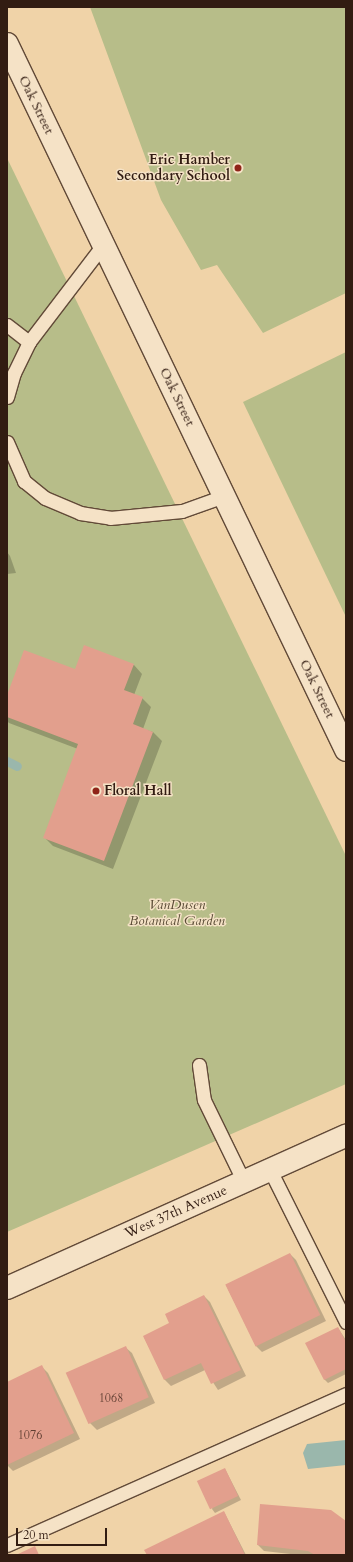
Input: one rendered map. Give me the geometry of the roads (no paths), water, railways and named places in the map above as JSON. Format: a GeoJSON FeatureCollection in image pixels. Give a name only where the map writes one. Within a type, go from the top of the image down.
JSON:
{"type":"FeatureCollection","features":[{"type":"Feature","properties":{"kind":"main road","name":"Oak Street"},"geometry":{"type":"LineString","coordinates":[[7,44],[346,750]]}},
{"type":"Feature","properties":{"kind":"main road","name":"West 37th Avenue"},"geometry":{"type":"LineString","coordinates":[[7,1288],[346,1136]]}},
{"type":"Feature","properties":{"kind":"lane"},"geometry":{"type":"LineString","coordinates":[[7,396],[14,373],[29,342],[103,245]]}},
{"type":"Feature","properties":{"kind":"lane"},"geometry":{"type":"LineString","coordinates":[[7,326],[29,342]]}},
{"type":"Feature","properties":{"kind":"lane"},"geometry":{"type":"LineString","coordinates":[[7,442],[24,481],[45,498],[80,513],[110,518],[182,512],[224,496]]}},
{"type":"Feature","properties":{"kind":"lane"},"geometry":{"type":"LineString","coordinates":[[199,1065],[204,1100],[244,1182]]}},
{"type":"Feature","properties":{"kind":"lane"},"geometry":{"type":"LineString","coordinates":[[270,1170],[346,1322]]}},
{"type":"Feature","properties":{"kind":"lane"},"geometry":{"type":"LineString","coordinates":[[7,1545],[346,1394]]}},
{"type":"Feature","properties":{"kind":"waterway"},"geometry":{"type":"LineString","coordinates":[[7,761],[17,766]]}},
{"type":"Feature","properties":{"kind":"place","name":"Eric Hamber Secondary School"},"geometry":{"type":"Point","coordinates":[238,168]}},
{"type":"Feature","properties":{"kind":"place","name":"Floral Hall"},"geometry":{"type":"Point","coordinates":[96,791]}},
{"type":"Feature","properties":{"kind":"park label","name":"VanDusen Botanical Garden"},"geometry":{"type":"Point","coordinates":[177,914]}}]}
